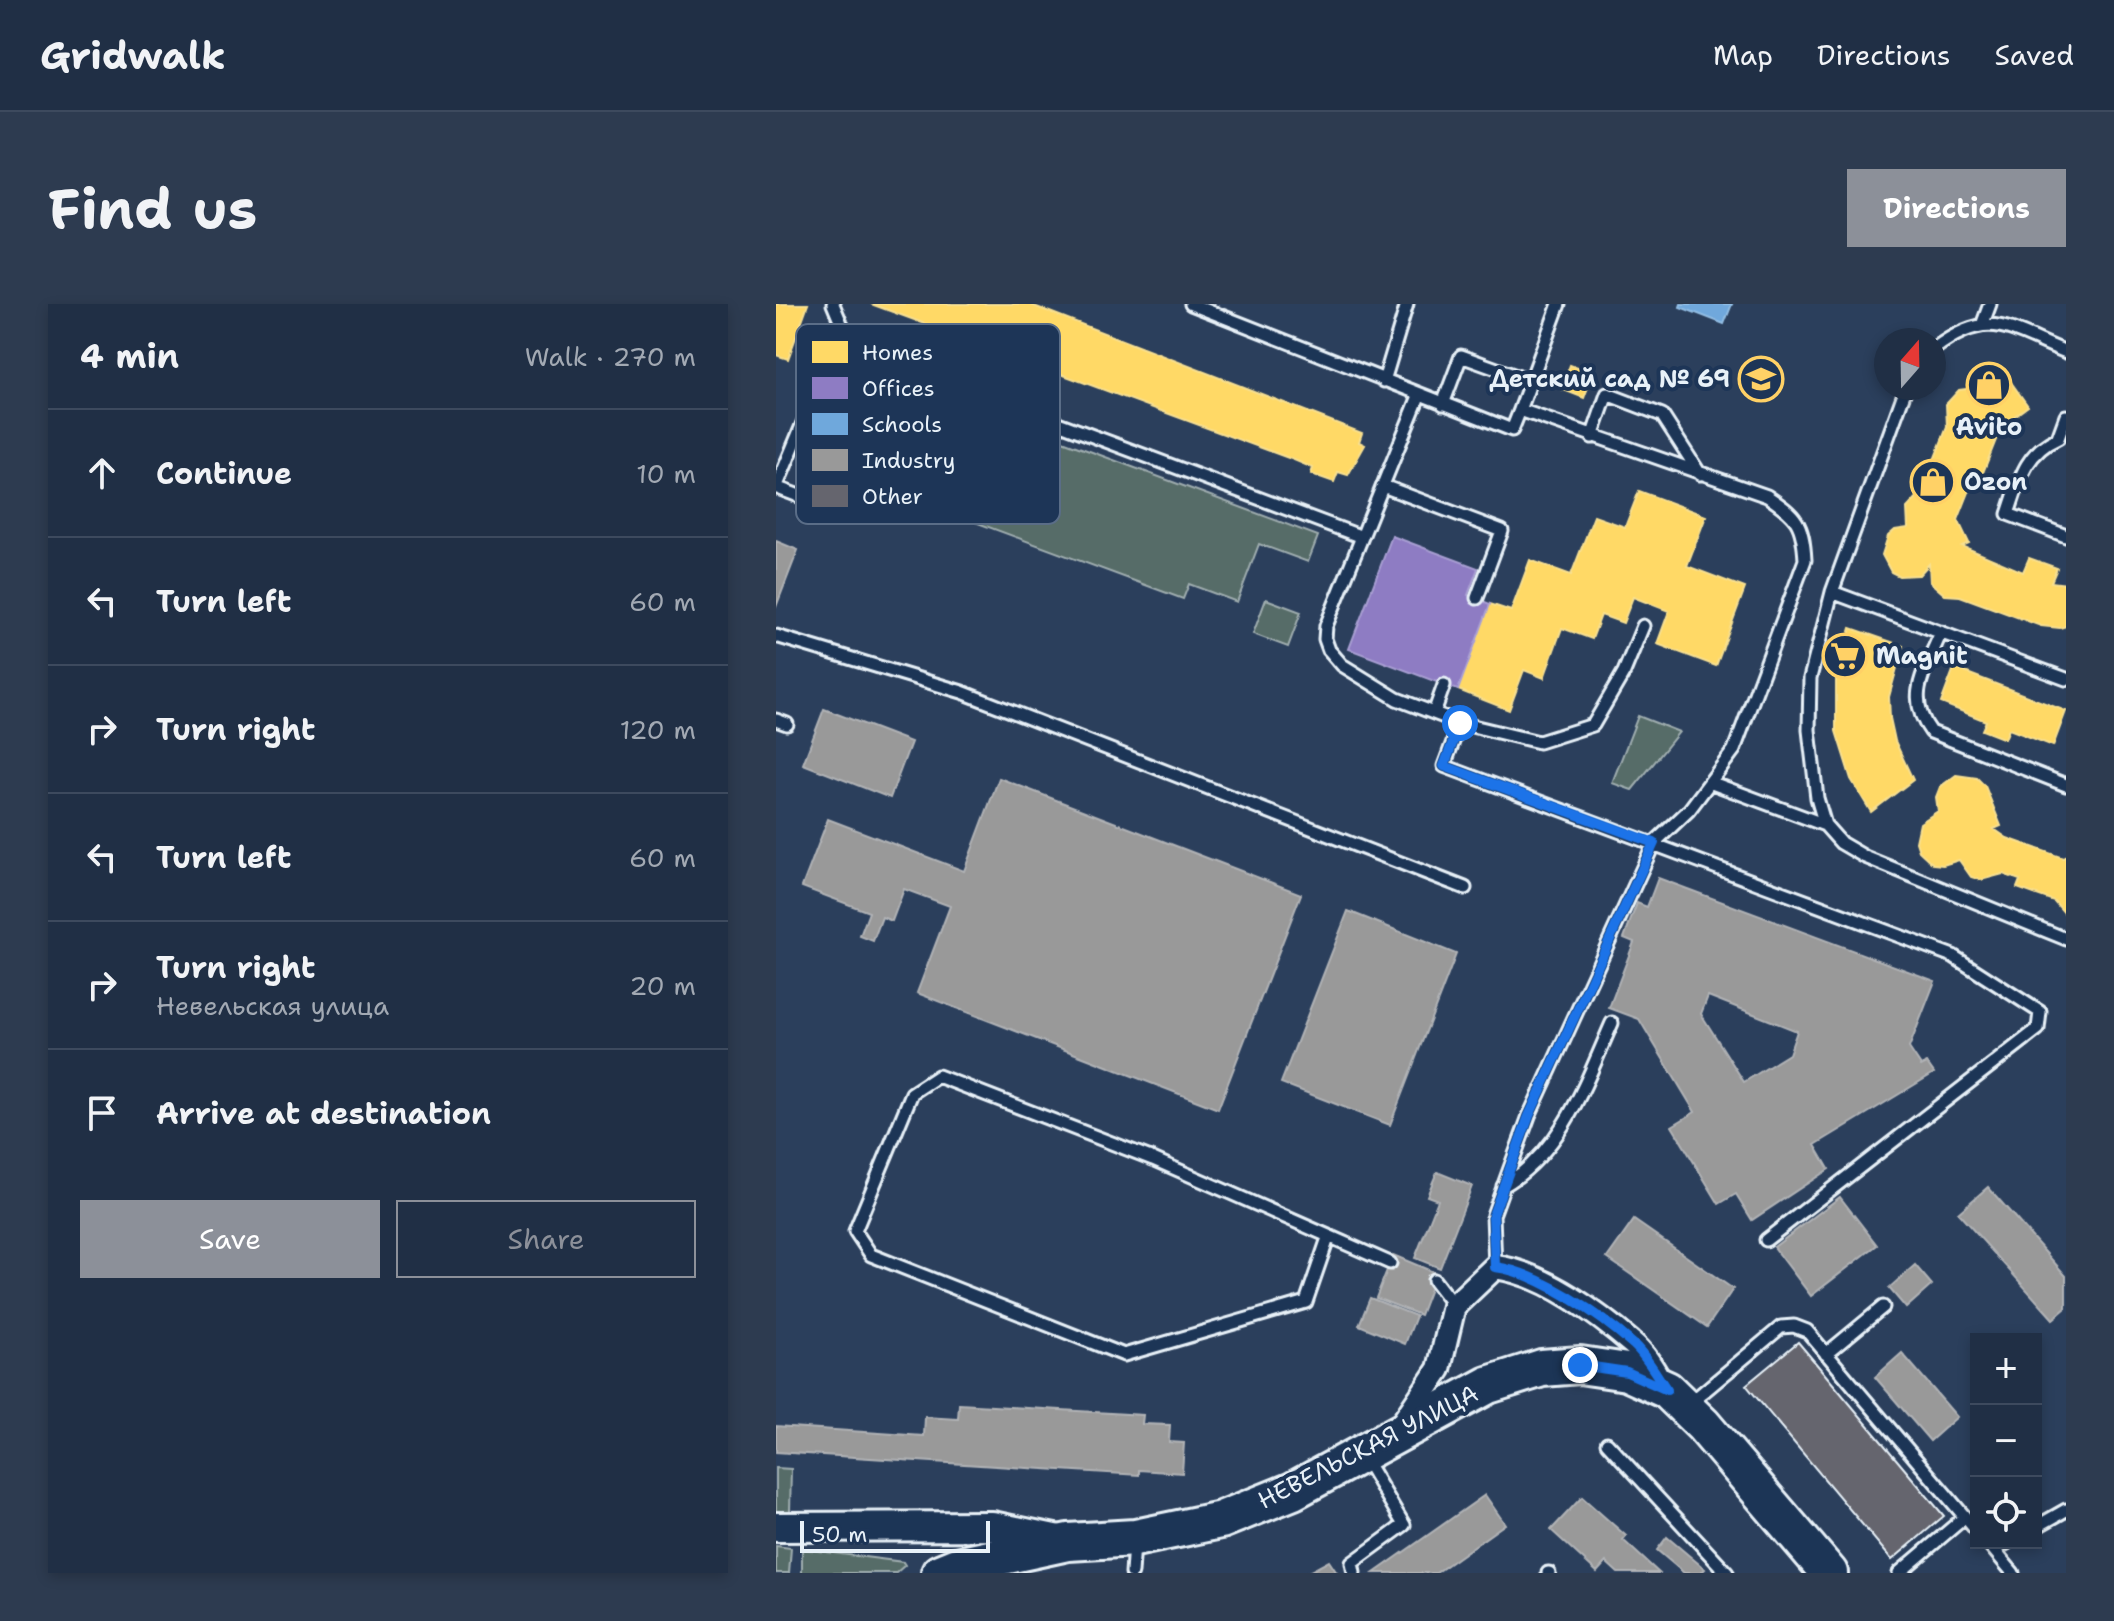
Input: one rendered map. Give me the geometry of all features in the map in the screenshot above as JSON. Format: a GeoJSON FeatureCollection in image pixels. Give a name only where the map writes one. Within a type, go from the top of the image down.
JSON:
{"type":"FeatureCollection","features":[{"type":"Feature","properties":{"kind":"main road","name":"НЕВЕЛЬСКАЯ УЛИЦА"},"geometry":{"type":"LineString","coordinates":[[1068,1542],[1133,1556],[1293,1491],[1488,1385],[1542,1368],[1580,1365],[1627,1372],[1676,1399],[1829,1573]]}},
{"type":"Feature","properties":{"kind":"main road"},"geometry":{"type":"LineString","coordinates":[[940,1573],[957,1566],[1068,1542]]}},
{"type":"Feature","properties":{"kind":"street"},"geometry":{"type":"LineString","coordinates":[[1395,1435],[1439,1369],[1454,1306],[1495,1267],[1516,1269],[1590,1313],[1636,1346],[1676,1399]]}},
{"type":"Feature","properties":{"kind":"street","name":"НЕВЕЛЬСКАЯ УЛИЦА"},"geometry":{"type":"LineString","coordinates":[[776,1527],[992,1526],[1068,1542]]}},
{"type":"Feature","properties":{"kind":"lane"},"geometry":{"type":"LineString","coordinates":[[833,304],[841,324]]}},
{"type":"Feature","properties":{"kind":"lane"},"geometry":{"type":"LineString","coordinates":[[1191,304],[1512,430],[1559,304]]}},
{"type":"Feature","properties":{"kind":"lane"},"geometry":{"type":"LineString","coordinates":[[1384,381],[1407,304]]}},
{"type":"Feature","properties":{"kind":"lane"},"geometry":{"type":"LineString","coordinates":[[1983,323],[1990,304]]}},
{"type":"Feature","properties":{"kind":"lane"},"geometry":{"type":"LineString","coordinates":[[1946,341],[1967,327],[1983,323],[2066,352]]}},
{"type":"Feature","properties":{"kind":"lane"},"geometry":{"type":"LineString","coordinates":[[1443,404],[1461,356],[1530,381]]}},
{"type":"Feature","properties":{"kind":"lane"},"geometry":{"type":"LineString","coordinates":[[1592,437],[1607,394],[1662,415],[1701,475]]}},
{"type":"Feature","properties":{"kind":"lane"},"geometry":{"type":"LineString","coordinates":[[1419,396],[1326,626],[1325,639],[1329,650],[1342,665],[1397,699],[1460,723],[1539,742],[1593,725],[1624,672],[1643,626]]}},
{"type":"Feature","properties":{"kind":"lane"},"geometry":{"type":"LineString","coordinates":[[1902,400],[1832,592],[1810,678],[1809,730],[1817,798],[1825,825],[1841,843],[1865,857],[2066,939]]}},
{"type":"Feature","properties":{"kind":"lane"},"geometry":{"type":"LineString","coordinates":[[1495,1267],[1493,1215],[1529,1116],[1654,843],[1712,783],[1734,750],[1805,560],[1804,533],[1792,513],[1767,496],[1520,410]]}},
{"type":"Feature","properties":{"kind":"lane"},"geometry":{"type":"LineString","coordinates":[[2066,416],[2062,442],[2043,444],[2027,460],[2008,514],[2066,536]]}},
{"type":"Feature","properties":{"kind":"lane"},"geometry":{"type":"LineString","coordinates":[[1060,424],[1362,537]]}},
{"type":"Feature","properties":{"kind":"lane"},"geometry":{"type":"LineString","coordinates":[[796,441],[777,488],[796,495]]}},
{"type":"Feature","properties":{"kind":"lane"},"geometry":{"type":"LineString","coordinates":[[1383,486],[1502,531],[1477,598]]}},
{"type":"Feature","properties":{"kind":"lane"},"geometry":{"type":"LineString","coordinates":[[1832,592],[2066,679]]}},
{"type":"Feature","properties":{"kind":"lane"},"geometry":{"type":"LineString","coordinates":[[1941,632],[1915,699],[1919,717],[1931,732],[2066,785]]}},
{"type":"Feature","properties":{"kind":"lane"},"geometry":{"type":"LineString","coordinates":[[776,636],[962,692],[1465,888]]}},
{"type":"Feature","properties":{"kind":"lane"},"geometry":{"type":"LineString","coordinates":[[1434,713],[1444,685]]}},
{"type":"Feature","properties":{"kind":"lane"},"geometry":{"type":"LineString","coordinates":[[1460,723],[1444,766],[1953,956],[2040,1012],[2038,1029],[1766,1240]]}},
{"type":"Feature","properties":{"kind":"lane"},"geometry":{"type":"LineString","coordinates":[[1712,783],[1825,825]]}},
{"type":"Feature","properties":{"kind":"lane"},"geometry":{"type":"LineString","coordinates":[[1503,1186],[1525,1173],[1574,1110],[1612,1023]]}},
{"type":"Feature","properties":{"kind":"lane"},"geometry":{"type":"LineString","coordinates":[[1328,1238],[1306,1302],[1124,1355],[871,1255],[855,1231],[912,1093],[938,1076],[1153,1159],[1390,1263]]}},
{"type":"Feature","properties":{"kind":"lane"},"geometry":{"type":"LineString","coordinates":[[1434,1280],[1454,1306]]}},
{"type":"Feature","properties":{"kind":"lane"},"geometry":{"type":"LineString","coordinates":[[1826,1354],[1883,1307]]}},
{"type":"Feature","properties":{"kind":"lane"},"geometry":{"type":"LineString","coordinates":[[1676,1399],[1781,1327],[1794,1326],[1807,1331],[1970,1523]]}},
{"type":"Feature","properties":{"kind":"lane"},"geometry":{"type":"LineString","coordinates":[[1607,1443],[1727,1573]]}},
{"type":"Feature","properties":{"kind":"lane"},"geometry":{"type":"LineString","coordinates":[[1354,1573],[1352,1563],[1404,1525],[1363,1454]]}},
{"type":"Feature","properties":{"kind":"lane"},"geometry":{"type":"LineString","coordinates":[[2042,1524],[2066,1510]]}},
{"type":"Feature","properties":{"kind":"lane"},"geometry":{"type":"LineString","coordinates":[[1899,1573],[1965,1517]]}},
{"type":"Feature","properties":{"kind":"lane"},"geometry":{"type":"LineString","coordinates":[[1993,1549],[2013,1573]]}},
{"type":"Feature","properties":{"kind":"green space"},"geometry":{"type":"Polygon","coordinates":[[[1060,440],[1318,536],[1308,562],[1259,544],[1237,602],[1189,584],[1183,599],[981,524],[1060,524],[1060,440]]]}},
{"type":"Feature","properties":{"kind":"green space"},"geometry":{"type":"Polygon","coordinates":[[[1266,599],[1301,612],[1288,647],[1253,634],[1266,599]]]}},
{"type":"Feature","properties":{"kind":"green space"},"geometry":{"type":"Polygon","coordinates":[[[1638,716],[1679,732],[1632,790],[1612,783],[1638,716]]]}},
{"type":"Feature","properties":{"kind":"green space"},"geometry":{"type":"Polygon","coordinates":[[[776,1468],[791,1469],[790,1512],[776,1511],[776,1468]]]}},
{"type":"Feature","properties":{"kind":"green space"},"geometry":{"type":"Polygon","coordinates":[[[776,1546],[791,1548],[789,1573],[776,1573],[776,1546]]]}},
{"type":"Feature","properties":{"kind":"green space"},"geometry":{"type":"Polygon","coordinates":[[[802,1549],[903,1562],[905,1565],[896,1573],[802,1573],[802,1549]]]}},
{"type":"Feature","properties":{"kind":"building: Homes"},"geometry":{"type":"Polygon","coordinates":[[[776,304],[808,304],[801,324],[796,324],[796,337],[788,359],[776,355],[776,304]]]}},
{"type":"Feature","properties":{"kind":"building: Homes"},"geometry":{"type":"Polygon","coordinates":[[[871,304],[1029,304],[1362,433],[1359,442],[1365,445],[1348,475],[1338,472],[1334,482],[1311,474],[1313,468],[1294,460],[1060,374],[1060,324],[925,324],[871,304]]]}},
{"type":"Feature","properties":{"kind":"building: Homes"},"geometry":{"type":"Polygon","coordinates":[[[1570,365],[1593,374],[1584,398],[1561,389],[1570,365]]]}},
{"type":"Feature","properties":{"kind":"building: Homes"},"geometry":{"type":"Polygon","coordinates":[[[2001,368],[2028,406],[2008,421],[2011,426],[1998,435],[1982,475],[1977,472],[1958,520],[1969,543],[1962,546],[2023,572],[2029,558],[2057,568],[2051,582],[2066,584],[2066,626],[2060,628],[2041,626],[1960,596],[1945,595],[1930,582],[1929,564],[1919,575],[1899,576],[1891,572],[1882,555],[1888,536],[1895,530],[1908,528],[1907,508],[1921,493],[1947,427],[1946,404],[1959,390],[1974,388],[2001,368]]]}},
{"type":"Feature","properties":{"kind":"building: Homes"},"geometry":{"type":"Polygon","coordinates":[[[1639,491],[1706,516],[1687,566],[1745,588],[1716,666],[1657,644],[1669,611],[1633,597],[1623,623],[1601,615],[1592,639],[1562,628],[1544,678],[1524,670],[1509,710],[1458,690],[1490,604],[1511,611],[1530,560],[1571,575],[1594,516],[1625,527],[1639,491]]]}},
{"type":"Feature","properties":{"kind":"building: Homes"},"geometry":{"type":"Polygon","coordinates":[[[1851,628],[1903,646],[1889,697],[1890,718],[1895,741],[1913,780],[1871,812],[1851,779],[1836,731],[1836,679],[1851,628]]]}},
{"type":"Feature","properties":{"kind":"building: Homes"},"geometry":{"type":"Polygon","coordinates":[[[1954,668],[2066,711],[2053,746],[2009,729],[2005,739],[1982,730],[1986,721],[1941,703],[1954,668]]]}},
{"type":"Feature","properties":{"kind":"building: Homes"},"geometry":{"type":"Polygon","coordinates":[[[1956,775],[1977,778],[1985,786],[2001,826],[1994,829],[2007,838],[2063,858],[2066,856],[2066,915],[2054,901],[2017,888],[2020,880],[2003,874],[1981,880],[1971,877],[1959,860],[1943,865],[1933,864],[1919,851],[1916,842],[1920,823],[1938,811],[1936,797],[1940,787],[1956,775]]]}},
{"type":"Feature","properties":{"kind":"building: Offices"},"geometry":{"type":"Polygon","coordinates":[[[1392,536],[1478,568],[1468,595],[1490,604],[1458,690],[1349,649],[1392,536]]]}},
{"type":"Feature","properties":{"kind":"building: Schools"},"geometry":{"type":"Polygon","coordinates":[[[1681,304],[1732,304],[1724,324],[1680,307],[1681,304]]]}},
{"type":"Feature","properties":{"kind":"building: Industry"},"geometry":{"type":"Polygon","coordinates":[[[776,541],[798,550],[776,607],[776,541]]]}},
{"type":"Feature","properties":{"kind":"building: Industry"},"geometry":{"type":"Polygon","coordinates":[[[824,709],[911,742],[890,798],[803,764],[824,709]]]}},
{"type":"Feature","properties":{"kind":"building: Industry"},"geometry":{"type":"Polygon","coordinates":[[[999,778],[1301,894],[1218,1109],[917,993],[950,906],[904,889],[892,921],[882,917],[873,941],[860,936],[869,912],[802,887],[828,819],[964,871],[999,778]]]}},
{"type":"Feature","properties":{"kind":"building: Industry"},"geometry":{"type":"Polygon","coordinates":[[[1658,878],[1935,981],[1909,1048],[1921,1066],[1927,1063],[1934,1073],[1815,1145],[1829,1169],[1752,1220],[1736,1194],[1719,1204],[1672,1126],[1695,1112],[1639,1019],[1609,1008],[1634,942],[1624,938],[1637,903],[1647,907],[1658,878]],[[1708,996],[1701,1014],[1744,1082],[1789,1054],[1797,1031],[1708,996]]]}},
{"type":"Feature","properties":{"kind":"building: Industry"},"geometry":{"type":"Polygon","coordinates":[[[1348,911],[1456,954],[1390,1125],[1281,1083],[1348,911]]]}},
{"type":"Feature","properties":{"kind":"building: Industry"},"geometry":{"type":"Polygon","coordinates":[[[1437,1172],[1472,1186],[1440,1268],[1415,1258],[1438,1200],[1427,1196],[1437,1172]]]}},
{"type":"Feature","properties":{"kind":"building: Industry"},"geometry":{"type":"Polygon","coordinates":[[[1988,1187],[2066,1276],[2066,1308],[2053,1319],[1958,1213],[1988,1187]]]}},
{"type":"Feature","properties":{"kind":"building: Industry"},"geometry":{"type":"Polygon","coordinates":[[[1840,1197],[1877,1245],[1811,1296],[1774,1247],[1840,1197]]]}},
{"type":"Feature","properties":{"kind":"building: Industry"},"geometry":{"type":"Polygon","coordinates":[[[1634,1220],[1733,1289],[1707,1327],[1607,1258],[1634,1220]]]}},
{"type":"Feature","properties":{"kind":"building: Industry"},"geometry":{"type":"Polygon","coordinates":[[[1393,1255],[1436,1273],[1420,1315],[1376,1298],[1393,1255]]]}},
{"type":"Feature","properties":{"kind":"building: Industry"},"geometry":{"type":"Polygon","coordinates":[[[1915,1265],[1932,1285],[1906,1308],[1889,1288],[1915,1265]]]}},
{"type":"Feature","properties":{"kind":"building: Industry"},"geometry":{"type":"Polygon","coordinates":[[[1370,1298],[1416,1316],[1405,1344],[1359,1325],[1370,1298]]]}},
{"type":"Feature","properties":{"kind":"building: Industry"},"geometry":{"type":"Polygon","coordinates":[[[1902,1353],[1957,1417],[1930,1441],[1875,1377],[1902,1353]]]}},
{"type":"Feature","properties":{"kind":"building: Industry"},"geometry":{"type":"Polygon","coordinates":[[[959,1404],[1143,1415],[1142,1424],[1170,1425],[1169,1442],[1184,1443],[1182,1473],[1139,1470],[1139,1475],[776,1452],[776,1426],[924,1436],[925,1417],[958,1419],[959,1404]]]}},
{"type":"Feature","properties":{"kind":"building: Industry"},"geometry":{"type":"Polygon","coordinates":[[[1485,1495],[1505,1524],[1436,1573],[1374,1573],[1485,1495]]]}},
{"type":"Feature","properties":{"kind":"building: Industry"},"geometry":{"type":"Polygon","coordinates":[[[1582,1497],[1626,1536],[1623,1540],[1659,1573],[1618,1573],[1606,1562],[1597,1572],[1551,1530],[1582,1497]]]}},
{"type":"Feature","properties":{"kind":"building: Industry"},"geometry":{"type":"Polygon","coordinates":[[[1667,1537],[1705,1569],[1701,1573],[1684,1573],[1657,1550],[1667,1537]]]}},
{"type":"Feature","properties":{"kind":"building: Industry"},"geometry":{"type":"Polygon","coordinates":[[[1329,1561],[1337,1573],[1307,1573],[1329,1561]]]}},
{"type":"Feature","properties":{"kind":"building: Other"},"geometry":{"type":"Polygon","coordinates":[[[1798,1342],[1944,1516],[1892,1560],[1746,1385],[1798,1342]]]}},
{"type":"Feature","properties":{"kind":"place","name":"Детский сад № 69"},"geometry":{"type":"Point","coordinates":[1761,379]}},
{"type":"Feature","properties":{"kind":"place","name":"Avito"},"geometry":{"type":"Point","coordinates":[1989,385]}},
{"type":"Feature","properties":{"kind":"place","name":"Ozon"},"geometry":{"type":"Point","coordinates":[1933,482]}},
{"type":"Feature","properties":{"kind":"place","name":"Magnit"},"geometry":{"type":"Point","coordinates":[1845,656]}},
{"type":"Feature","properties":{"kind":"route"},"geometry":{"type":"LineString","coordinates":[[1460,723],[1444,766],[1654,843],[1529,1116],[1493,1215],[1495,1267],[1516,1269],[1590,1313],[1636,1346],[1667,1390],[1627,1372],[1580,1365]]}}]}
